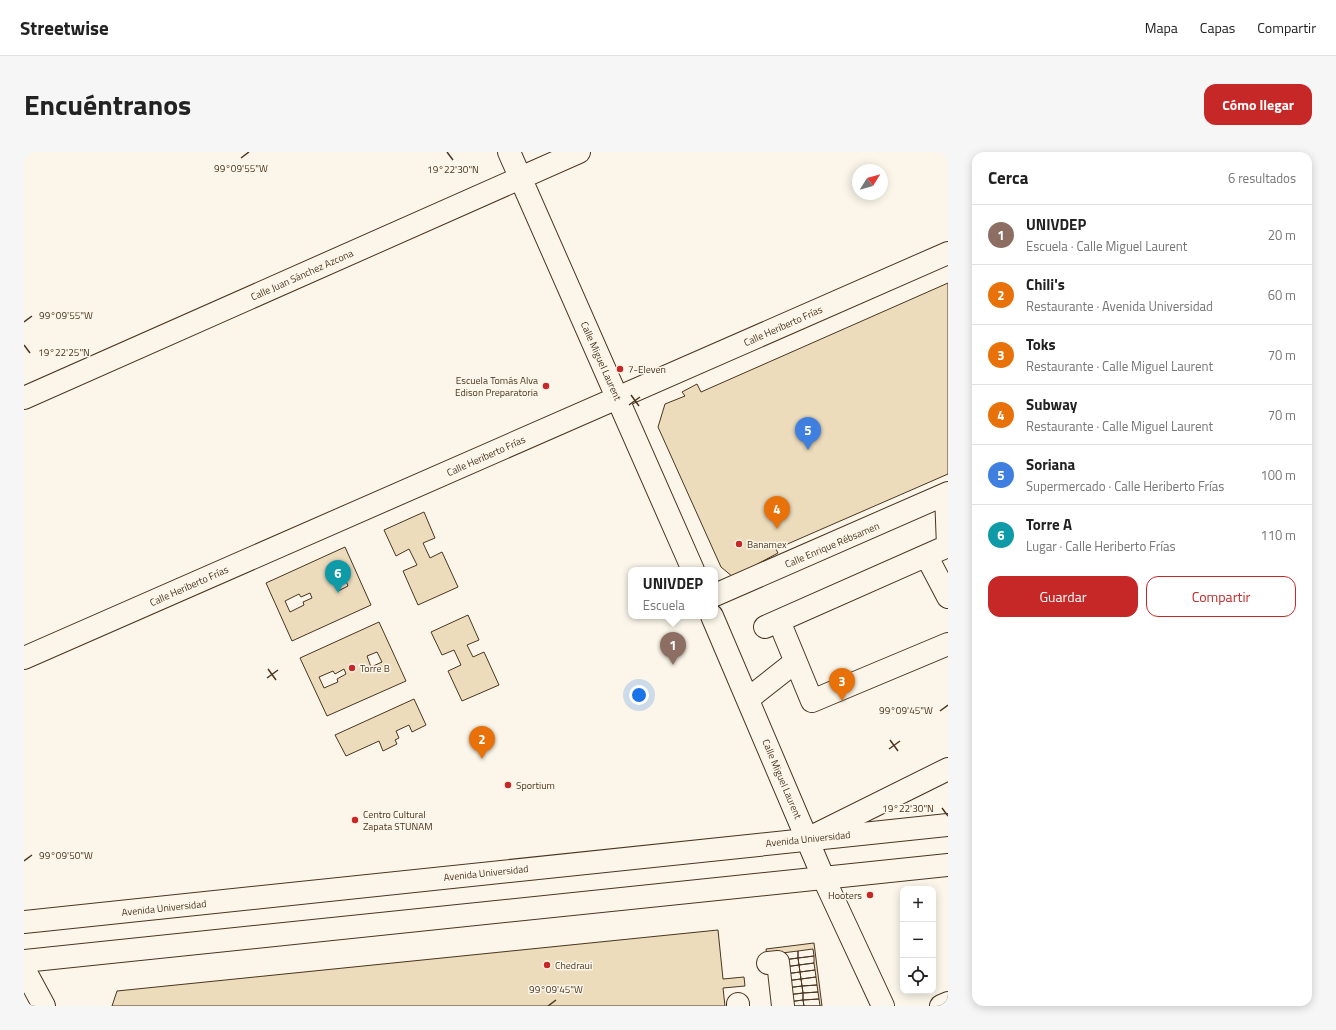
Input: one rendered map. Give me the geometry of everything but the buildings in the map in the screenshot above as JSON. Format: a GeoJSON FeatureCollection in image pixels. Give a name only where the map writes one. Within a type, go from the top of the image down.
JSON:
{"type":"FeatureCollection","features":[{"type":"Feature","properties":{"kind":"street","name":"Calle Miguel Laurent"},"geometry":{"type":"LineString","coordinates":[[509,152],[692,567]]}},
{"type":"Feature","properties":{"kind":"street","name":"Calle Juan Sánchez Azcona"},"geometry":{"type":"LineString","coordinates":[[24,398],[579,152]]}},
{"type":"Feature","properties":{"kind":"street","name":"Calle Heriberto Frías"},"geometry":{"type":"LineString","coordinates":[[24,658],[948,253]]}},
{"type":"Feature","properties":{"kind":"street"},"geometry":{"type":"LineString","coordinates":[[947,493],[948,547],[772,624],[795,662],[812,701],[948,644]]}},
{"type":"Feature","properties":{"kind":"street","name":"Calle Enrique Rébsamen"},"geometry":{"type":"LineString","coordinates":[[718,594],[947,493]]}},
{"type":"Feature","properties":{"kind":"street"},"geometry":{"type":"LineString","coordinates":[[927,557],[948,597]]}},
{"type":"Feature","properties":{"kind":"street","name":"Calle Miguel Laurent"},"geometry":{"type":"LineString","coordinates":[[713,619],[824,879],[883,1006]]}},
{"type":"Feature","properties":{"kind":"street"},"geometry":{"type":"LineString","coordinates":[[748,699],[795,662]]}},
{"type":"Feature","properties":{"kind":"street"},"geometry":{"type":"LineString","coordinates":[[807,839],[948,769]]}},
{"type":"Feature","properties":{"kind":"street","name":"Avenida Universidad"},"geometry":{"type":"LineString","coordinates":[[24,922],[948,825]]}},
{"type":"Feature","properties":{"kind":"street"},"geometry":{"type":"LineString","coordinates":[[24,961],[948,865]]}},
{"type":"Feature","properties":{"kind":"street"},"geometry":{"type":"LineString","coordinates":[[768,963],[778,962],[783,1006]]}},
{"type":"Feature","properties":{"kind":"street"},"geometry":{"type":"LineString","coordinates":[[24,969],[44,1006]]}},
{"type":"Feature","properties":{"kind":"street"},"geometry":{"type":"LineString","coordinates":[[941,1006],[948,1003]]}},
{"type":"Feature","properties":{"kind":"place","name":"7-Eleven"},"geometry":{"type":"Point","coordinates":[620,369]}},
{"type":"Feature","properties":{"kind":"place","name":"Escuela Tomás Alva Edison Preparatoria"},"geometry":{"type":"Point","coordinates":[546,386]}},
{"type":"Feature","properties":{"kind":"place","name":"Soriana"},"geometry":{"type":"Point","coordinates":[808,450]}},
{"type":"Feature","properties":{"kind":"place","name":"Subway"},"geometry":{"type":"Point","coordinates":[777,529]}},
{"type":"Feature","properties":{"kind":"place","name":"Banamex"},"geometry":{"type":"Point","coordinates":[739,544]}},
{"type":"Feature","properties":{"kind":"place","name":"Torre A"},"geometry":{"type":"Point","coordinates":[338,593]}},
{"type":"Feature","properties":{"kind":"place","name":"UNIVDEP"},"geometry":{"type":"Point","coordinates":[673,665]}},
{"type":"Feature","properties":{"kind":"place","name":"Torre B"},"geometry":{"type":"Point","coordinates":[352,668]}},
{"type":"Feature","properties":{"kind":"place","name":"Toks"},"geometry":{"type":"Point","coordinates":[842,701]}},
{"type":"Feature","properties":{"kind":"place","name":"Chili's"},"geometry":{"type":"Point","coordinates":[482,759]}},
{"type":"Feature","properties":{"kind":"place","name":"Sportium"},"geometry":{"type":"Point","coordinates":[508,785]}},
{"type":"Feature","properties":{"kind":"place","name":"Centro Cultural Zapata STUNAM"},"geometry":{"type":"Point","coordinates":[355,820]}},
{"type":"Feature","properties":{"kind":"place","name":"Hooters"},"geometry":{"type":"Point","coordinates":[870,895]}},
{"type":"Feature","properties":{"kind":"place","name":"Chedraui"},"geometry":{"type":"Point","coordinates":[547,965]}}]}
